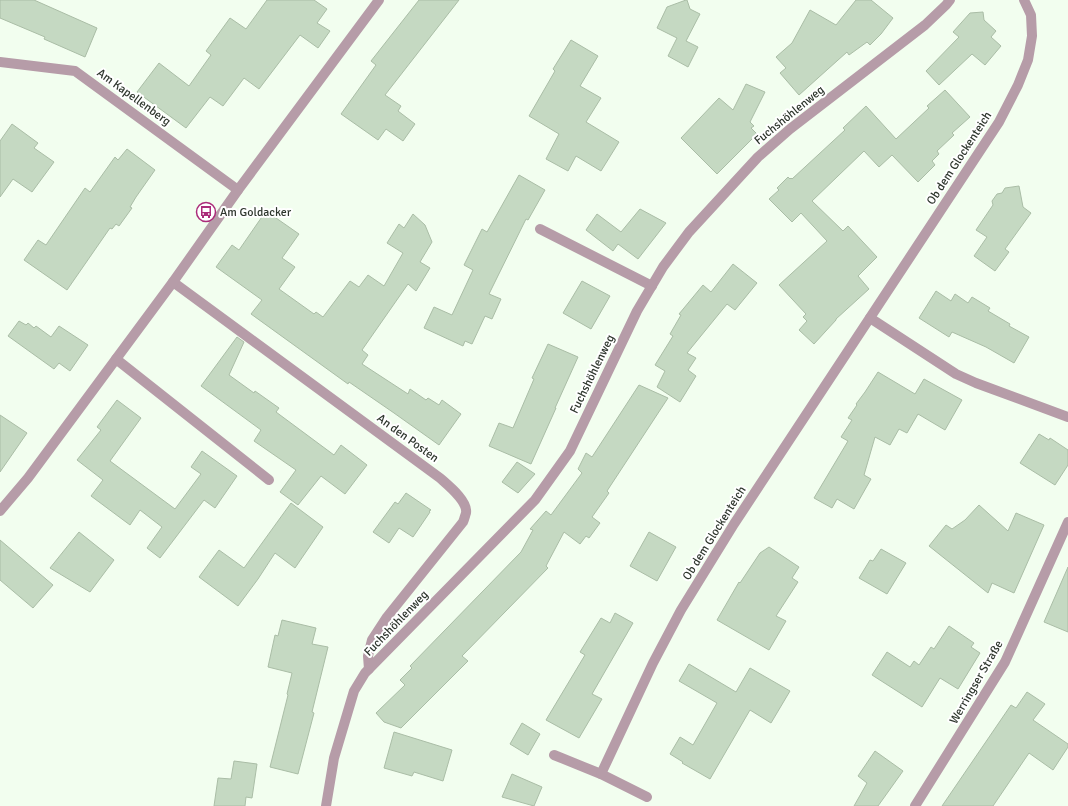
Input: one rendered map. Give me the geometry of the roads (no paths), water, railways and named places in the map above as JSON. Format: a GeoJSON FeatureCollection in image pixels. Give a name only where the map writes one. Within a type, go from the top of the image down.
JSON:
{"type":"FeatureCollection","features":[{"type":"Feature","properties":{"kind":"street"},"geometry":{"type":"LineString","coordinates":[[0,511],[28,478],[379,0]]}},
{"type":"Feature","properties":{"kind":"street","name":"Fuchshöhlenweg"},"geometry":{"type":"LineString","coordinates":[[326,806],[334,758],[354,691],[365,673],[535,500],[570,451],[637,311],[663,267],[690,232],[758,157],[790,129],[925,25],[950,0]]}},
{"type":"Feature","properties":{"kind":"street","name":"Ob dem Glockenteich"},"geometry":{"type":"LineString","coordinates":[[601,774],[653,663],[681,610],[734,524],[999,122],[1018,85],[1028,60],[1032,36],[1031,15],[1024,0]]}},
{"type":"Feature","properties":{"kind":"street","name":"Am Kapellenberg"},"geometry":{"type":"LineString","coordinates":[[0,62],[76,71],[238,190]]}},
{"type":"Feature","properties":{"kind":"street"},"geometry":{"type":"LineString","coordinates":[[540,229],[652,286]]}},
{"type":"Feature","properties":{"kind":"street","name":"An den Posten"},"geometry":{"type":"LineString","coordinates":[[173,282],[440,478],[458,495],[464,504],[466,512],[463,522],[387,617],[372,640],[368,656],[369,669]]}},
{"type":"Feature","properties":{"kind":"street"},"geometry":{"type":"LineString","coordinates":[[870,318],[956,374],[976,383],[1068,417]]}},
{"type":"Feature","properties":{"kind":"street"},"geometry":{"type":"LineString","coordinates":[[116,359],[269,480]]}},
{"type":"Feature","properties":{"kind":"street","name":"Werringser Straße"},"geometry":{"type":"LineString","coordinates":[[915,806],[1005,662],[1067,527]]}},
{"type":"Feature","properties":{"kind":"street"},"geometry":{"type":"LineString","coordinates":[[554,755],[601,774],[647,797]]}},
{"type":"Feature","properties":{"kind":"place","name":"Am Goldacker"},"geometry":{"type":"Point","coordinates":[206,212]}}]}
